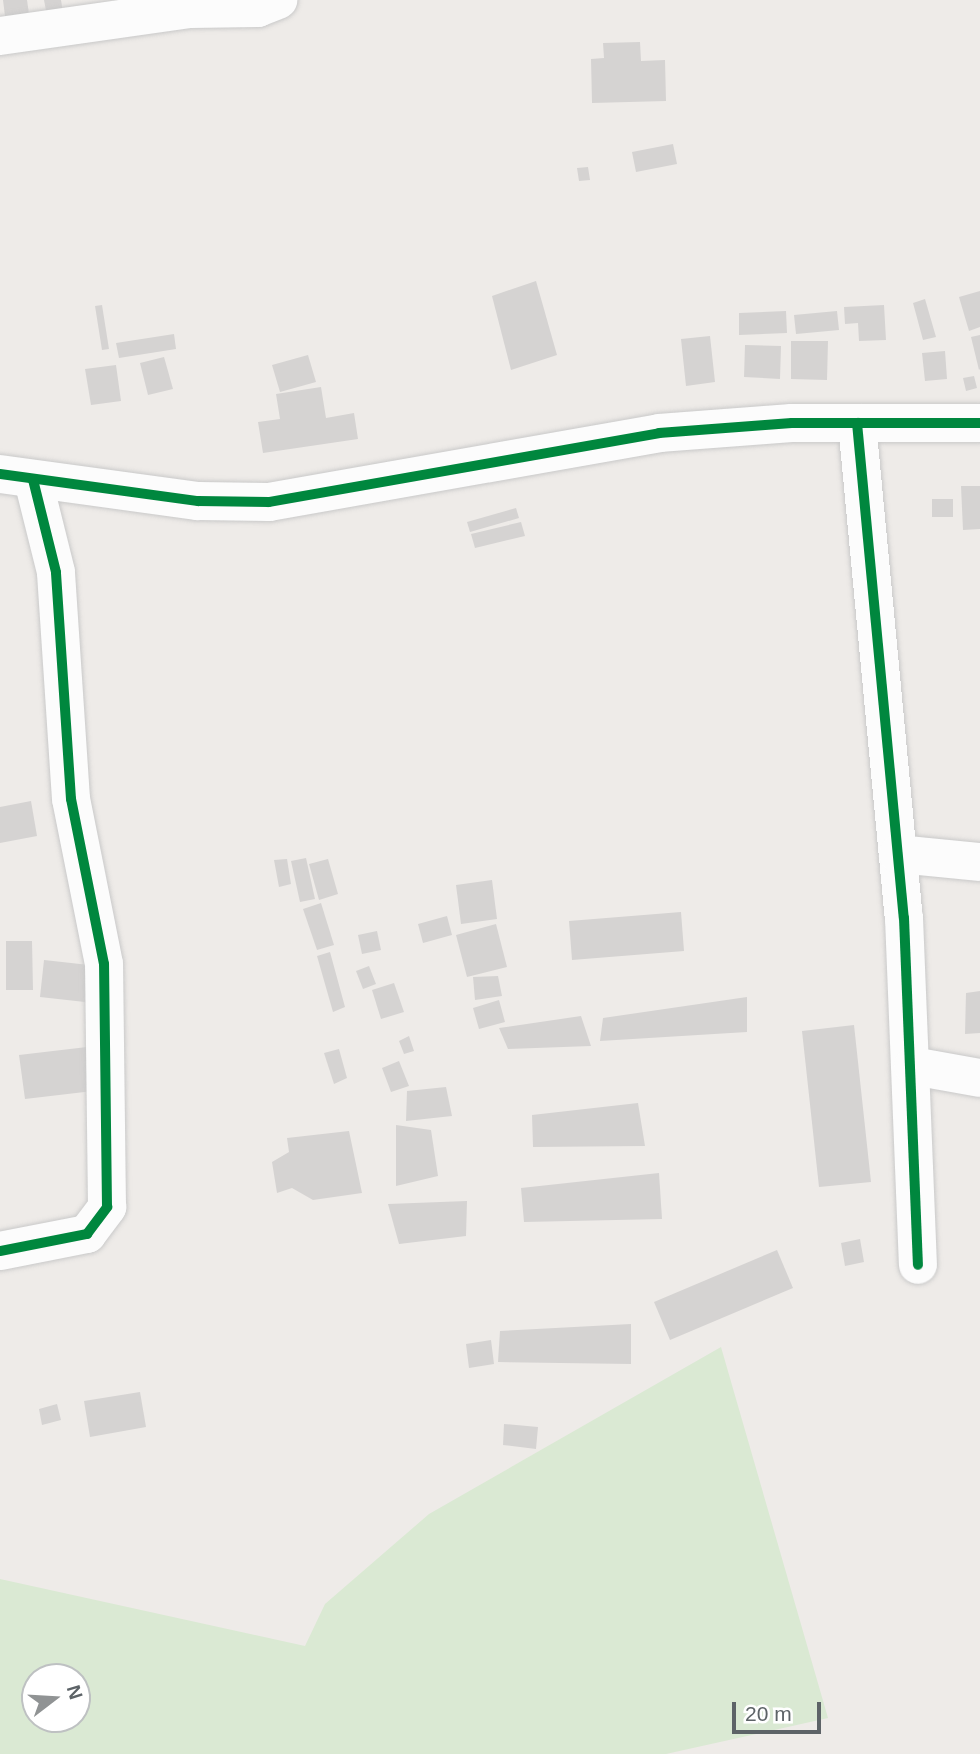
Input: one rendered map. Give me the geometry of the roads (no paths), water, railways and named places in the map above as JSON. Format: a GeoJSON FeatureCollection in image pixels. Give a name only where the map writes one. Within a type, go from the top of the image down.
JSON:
{"type":"FeatureCollection","features":[{"type":"Feature","properties":{"kind":"street"},"geometry":{"type":"LineString","coordinates":[[0,36],[190,9],[258,8],[278,0]]}},
{"type":"Feature","properties":{"kind":"street"},"geometry":{"type":"LineString","coordinates":[[857,423],[898,854],[913,1066],[918,1265]]}},
{"type":"Feature","properties":{"kind":"street"},"geometry":{"type":"LineString","coordinates":[[0,1251],[88,1234],[107,1207],[104,964],[71,799],[56,572],[17,477],[198,501],[269,502],[398,484],[659,433],[857,423],[980,423]]}},
{"type":"Feature","properties":{"kind":"street"},"geometry":{"type":"LineString","coordinates":[[898,854],[977,855]]}},
{"type":"Feature","properties":{"kind":"street"},"geometry":{"type":"LineString","coordinates":[[913,1066],[980,1078]]}}]}
